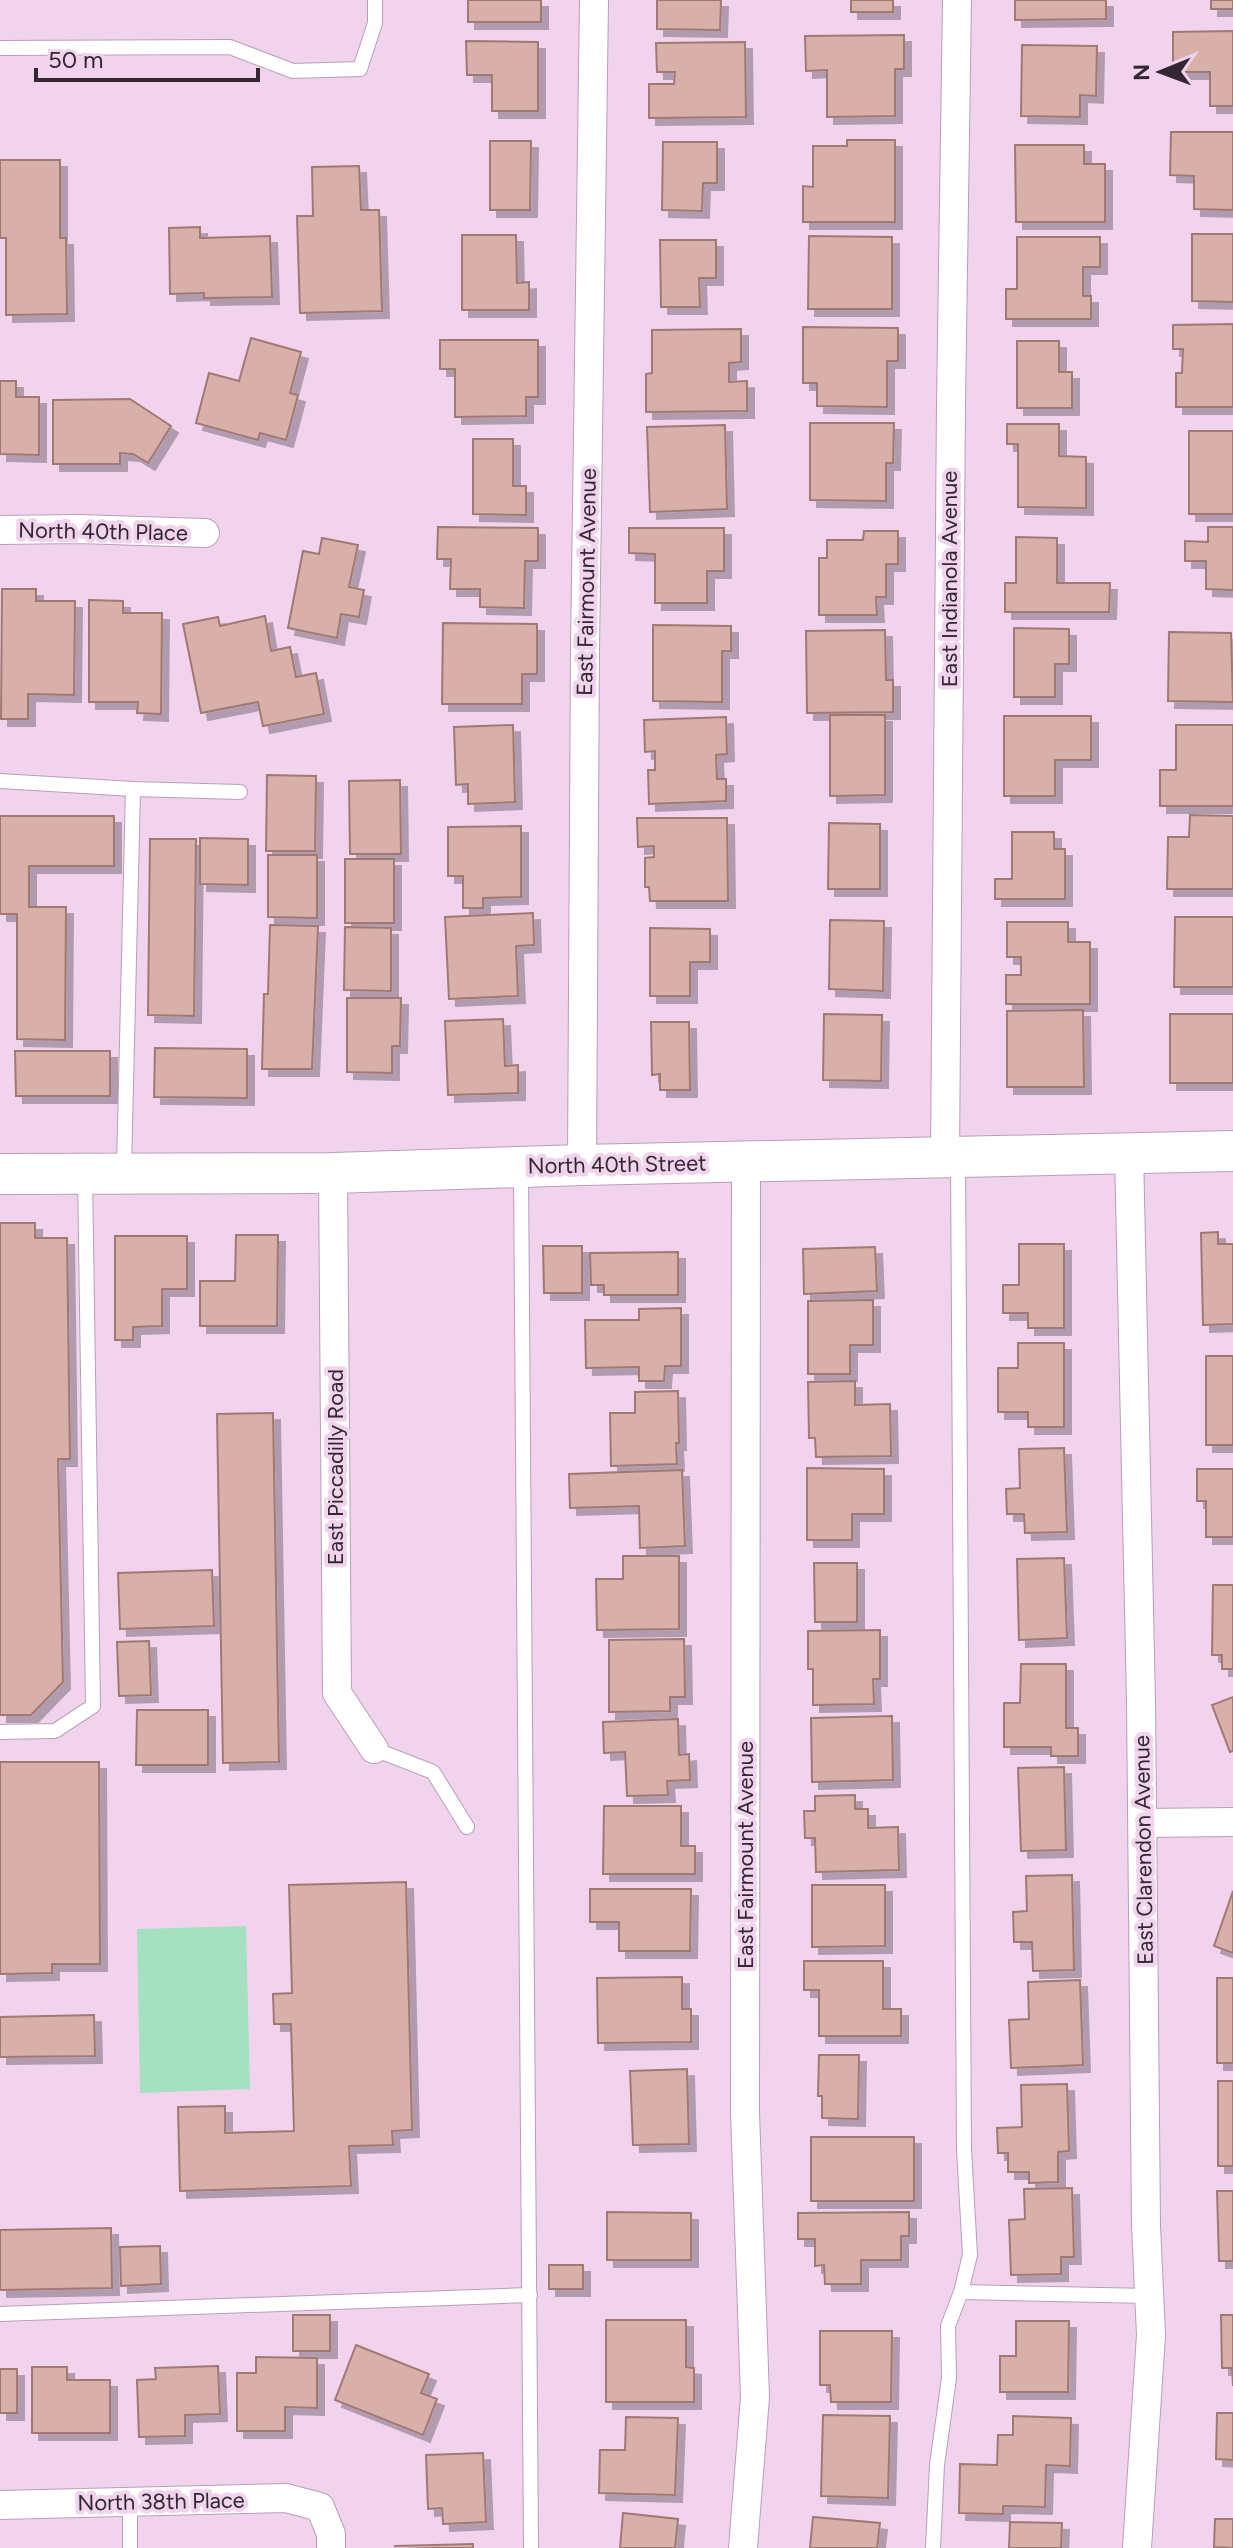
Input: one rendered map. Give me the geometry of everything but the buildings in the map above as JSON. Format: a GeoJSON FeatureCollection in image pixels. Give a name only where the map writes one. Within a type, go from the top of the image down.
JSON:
{"type":"FeatureCollection","features":[{"type":"Feature","properties":{"kind":"main road","name":"North 40th Street"},"geometry":{"type":"LineString","coordinates":[[0,1174],[333,1173],[521,1166],[1233,1151]]}},
{"type":"Feature","properties":{"kind":"street","name":"East Fairmount Avenue"},"geometry":{"type":"LineString","coordinates":[[582,1165],[594,0]]}},
{"type":"Feature","properties":{"kind":"street","name":"East Indianola Avenue"},"geometry":{"type":"LineString","coordinates":[[952,1158],[950,420],[957,0]]}},
{"type":"Feature","properties":{"kind":"street","name":"North 40th Place"},"geometry":{"type":"LineString","coordinates":[[0,530],[205,533]]}},
{"type":"Feature","properties":{"kind":"street","name":"East Clarendon Avenue"},"geometry":{"type":"LineString","coordinates":[[1129,1152],[1143,1823],[1145,2211],[1151,2335],[1137,2548]]}},
{"type":"Feature","properties":{"kind":"street","name":"East Fairmount Avenue"},"geometry":{"type":"LineString","coordinates":[[743,2548],[755,2397],[745,2112],[746,1161]]}},
{"type":"Feature","properties":{"kind":"street","name":"East Piccadilly Road"},"geometry":{"type":"LineString","coordinates":[[333,1173],[337,1693],[374,1749]]}},
{"type":"Feature","properties":{"kind":"street"},"geometry":{"type":"LineString","coordinates":[[1143,1823],[1233,1822]]}},
{"type":"Feature","properties":{"kind":"street","name":"North 38th Place"},"geometry":{"type":"LineString","coordinates":[[0,2505],[286,2498],[320,2507],[331,2534],[331,2548]]}},
{"type":"Feature","properties":{"kind":"lane"},"geometry":{"type":"LineString","coordinates":[[0,48],[230,47],[293,71],[360,69],[375,23],[375,0]]}},
{"type":"Feature","properties":{"kind":"lane"},"geometry":{"type":"LineString","coordinates":[[0,781],[240,792]]}},
{"type":"Feature","properties":{"kind":"lane"},"geometry":{"type":"LineString","coordinates":[[124,1174],[133,789]]}},
{"type":"Feature","properties":{"kind":"lane"},"geometry":{"type":"LineString","coordinates":[[933,2548],[937,2465],[949,2378],[948,2326],[970,2255],[964,2134],[952,1158]]}},
{"type":"Feature","properties":{"kind":"lane"},"geometry":{"type":"LineString","coordinates":[[521,1166],[531,2548]]}},
{"type":"Feature","properties":{"kind":"lane"},"geometry":{"type":"LineString","coordinates":[[0,1732],[55,1731],[93,1706],[85,1174]]}},
{"type":"Feature","properties":{"kind":"lane"},"geometry":{"type":"LineString","coordinates":[[374,1749],[433,1772],[467,1827]]}},
{"type":"Feature","properties":{"kind":"lane"},"geometry":{"type":"LineString","coordinates":[[961,2292],[1149,2296]]}},
{"type":"Feature","properties":{"kind":"lane"},"geometry":{"type":"LineString","coordinates":[[0,2314],[530,2295]]}},
{"type":"Feature","properties":{"kind":"lane"},"geometry":{"type":"LineString","coordinates":[[130,2501],[130,2548]]}},
{"type":"Feature","properties":{"kind":"green space"},"geometry":{"type":"Polygon","coordinates":[[[246,1926],[250,2089],[140,2093],[137,1929],[246,1926]]]}}]}
